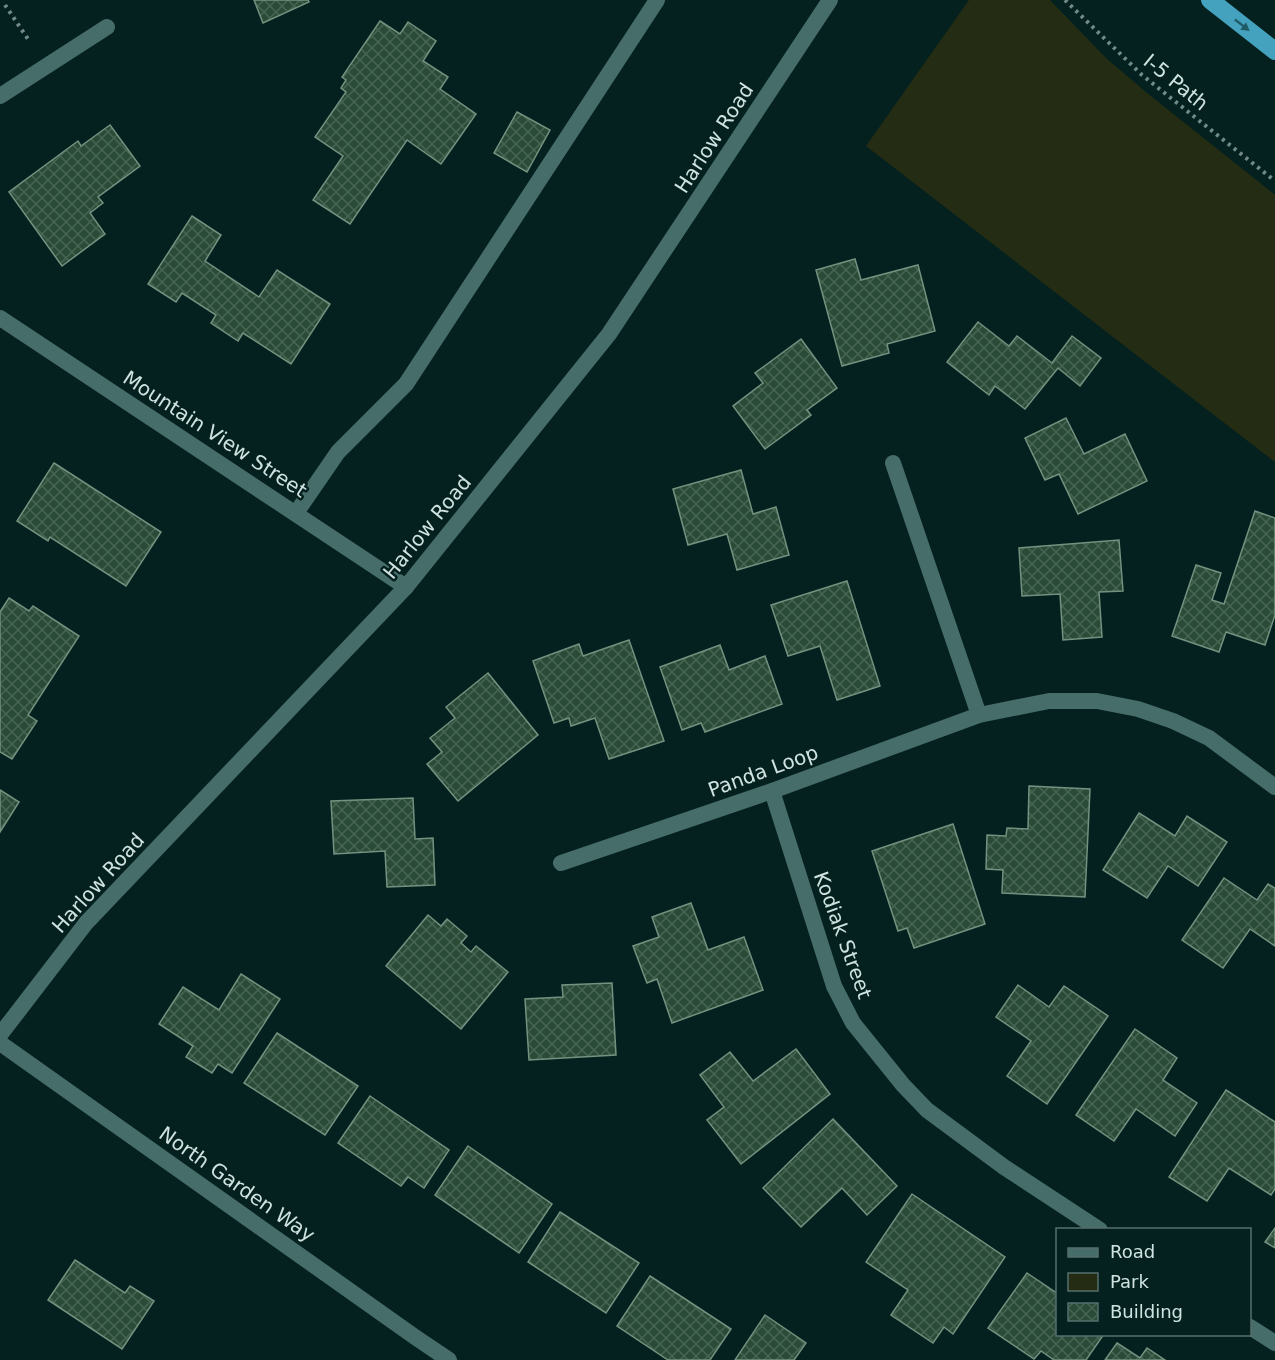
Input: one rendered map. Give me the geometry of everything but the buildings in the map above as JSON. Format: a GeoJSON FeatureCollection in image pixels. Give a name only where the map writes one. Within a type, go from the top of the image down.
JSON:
{"type":"FeatureCollection","features":[{"type":"Feature","properties":{"kind":"highway"},"geometry":{"type":"LineString","coordinates":[[1210,0],[1275,51]]}},
{"type":"Feature","properties":{"kind":"street"},"geometry":{"type":"LineString","coordinates":[[296,513],[338,452],[406,384],[657,0]]}},
{"type":"Feature","properties":{"kind":"street","name":"Harlow Road"},"geometry":{"type":"LineString","coordinates":[[0,1035],[86,923],[406,587],[609,334],[830,0]]}},
{"type":"Feature","properties":{"kind":"street"},"geometry":{"type":"LineString","coordinates":[[0,96],[106,27]]}},
{"type":"Feature","properties":{"kind":"street","name":"Mountain View Street"},"geometry":{"type":"LineString","coordinates":[[0,318],[406,587]]}},
{"type":"Feature","properties":{"kind":"street"},"geometry":{"type":"LineString","coordinates":[[893,463],[979,715]]}},
{"type":"Feature","properties":{"kind":"street","name":"Panda Loop"},"geometry":{"type":"LineString","coordinates":[[561,863],[772,791],[979,715],[1048,701],[1097,701],[1138,709],[1173,721],[1209,738],[1275,787]]}},
{"type":"Feature","properties":{"kind":"street","name":"Kodiak Street"},"geometry":{"type":"LineString","coordinates":[[772,791],[834,986],[854,1023],[903,1085],[927,1110],[1004,1167],[1097,1228]]}},
{"type":"Feature","properties":{"kind":"street","name":"North Garden Way"},"geometry":{"type":"LineString","coordinates":[[0,1043],[449,1360]]}},
{"type":"Feature","properties":{"kind":"street"},"geometry":{"type":"LineString","coordinates":[[1251,1328],[1275,1343]]}},
{"type":"Feature","properties":{"kind":"path","name":"I-5 Path"},"geometry":{"type":"LineString","coordinates":[[1065,0],[1142,75],[1275,181]]}},
{"type":"Feature","properties":{"kind":"path"},"geometry":{"type":"LineString","coordinates":[[5,5],[46,67]]}},
{"type":"Feature","properties":{"kind":"green space"},"geometry":{"type":"Polygon","coordinates":[[[969,0],[1050,0],[1106,58],[1275,195],[1275,462],[866,146],[969,0]]]}}]}
